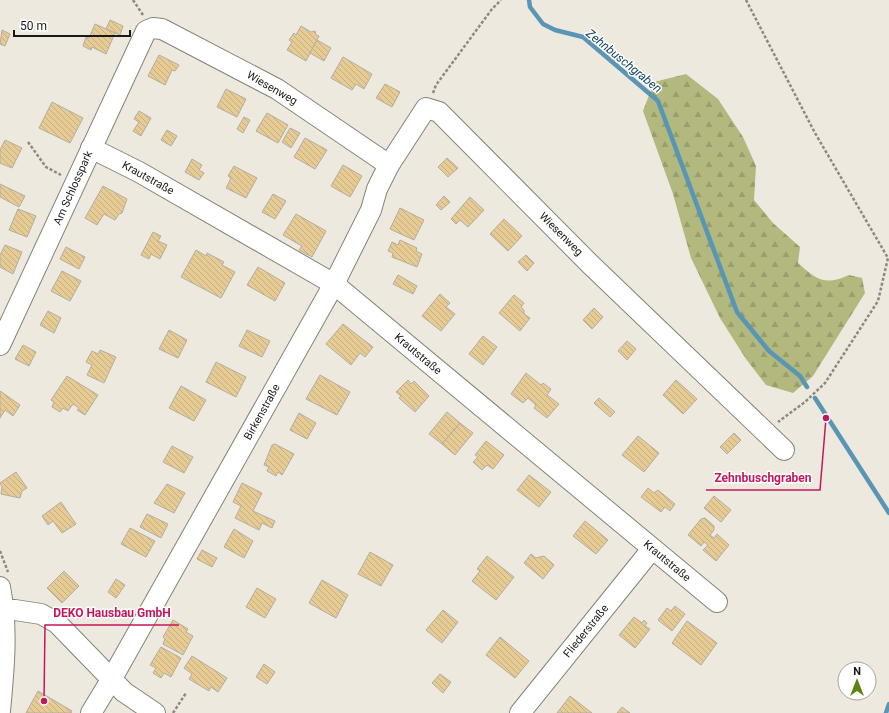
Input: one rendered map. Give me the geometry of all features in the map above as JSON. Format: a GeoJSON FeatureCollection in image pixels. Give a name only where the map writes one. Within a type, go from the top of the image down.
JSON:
{"type":"FeatureCollection","features":[{"type":"Feature","properties":{"kind":"street","name":"Wiesenweg"},"geometry":{"type":"LineString","coordinates":[[146,31],[153,28],[162,29],[277,89],[389,165]]}},
{"type":"Feature","properties":{"kind":"street","name":"Am Schlosspark"},"geometry":{"type":"LineString","coordinates":[[0,345],[146,31]]}},
{"type":"Feature","properties":{"kind":"street","name":"Birkenstraße"},"geometry":{"type":"LineString","coordinates":[[91,713],[334,284],[371,210],[377,189],[389,165],[426,108]]}},
{"type":"Feature","properties":{"kind":"street","name":"Wiesenweg"},"geometry":{"type":"LineString","coordinates":[[426,108],[439,112],[590,264],[784,450]]}},
{"type":"Feature","properties":{"kind":"street","name":"Krautstraße"},"geometry":{"type":"LineString","coordinates":[[91,148],[139,172],[334,284],[716,602]]}},
{"type":"Feature","properties":{"kind":"street","name":"Fliederstraße"},"geometry":{"type":"LineString","coordinates":[[520,713],[652,549]]}},
{"type":"Feature","properties":{"kind":"street"},"geometry":{"type":"LineString","coordinates":[[0,587],[5,611],[0,711]]}},
{"type":"Feature","properties":{"kind":"street"},"geometry":{"type":"LineString","coordinates":[[5,611],[16,610],[41,614],[57,623],[124,692],[155,713]]}},
{"type":"Feature","properties":{"kind":"path"},"geometry":{"type":"LineString","coordinates":[[426,108],[436,85],[492,9],[501,0]]}},
{"type":"Feature","properties":{"kind":"path"},"geometry":{"type":"LineString","coordinates":[[746,0],[815,133],[888,258],[878,301],[825,382],[805,402],[765,431]]}},
{"type":"Feature","properties":{"kind":"path"},"geometry":{"type":"LineString","coordinates":[[28,142],[46,167],[76,182]]}},
{"type":"Feature","properties":{"kind":"path"},"geometry":{"type":"LineString","coordinates":[[173,713],[186,693]]}},
{"type":"Feature","properties":{"kind":"green space"},"geometry":{"type":"Polygon","coordinates":[[[686,74],[718,99],[743,137],[756,166],[754,200],[773,223],[800,247],[798,263],[811,274],[822,280],[834,280],[849,275],[862,278],[865,293],[813,376],[793,393],[766,385],[746,359],[720,318],[691,258],[673,194],[643,111],[654,82],[686,74]]]}},
{"type":"Feature","properties":{"kind":"building"},"geometry":{"type":"Polygon","coordinates":[[[110,20],[123,26],[120,35],[106,29],[110,20]]]}},
{"type":"Feature","properties":{"kind":"building"},"geometry":{"type":"Polygon","coordinates":[[[95,24],[115,33],[106,54],[92,47],[91,50],[83,46],[86,37],[89,38],[95,24]]]}},
{"type":"Feature","properties":{"kind":"building"},"geometry":{"type":"Polygon","coordinates":[[[301,26],[311,32],[315,31],[316,35],[319,36],[306,61],[287,50],[292,42],[289,40],[294,33],[296,35],[301,26]]]}},
{"type":"Feature","properties":{"kind":"building"},"geometry":{"type":"Polygon","coordinates":[[[2,30],[10,34],[5,46],[0,44],[2,30]]]}},
{"type":"Feature","properties":{"kind":"building"},"geometry":{"type":"Polygon","coordinates":[[[317,40],[331,48],[324,61],[310,53],[317,40]]]}},
{"type":"Feature","properties":{"kind":"building"},"geometry":{"type":"Polygon","coordinates":[[[159,55],[179,65],[175,71],[172,70],[165,85],[148,76],[159,55]]]}},
{"type":"Feature","properties":{"kind":"building"},"geometry":{"type":"Polygon","coordinates":[[[343,57],[372,74],[364,89],[356,84],[352,90],[331,78],[343,57]]]}},
{"type":"Feature","properties":{"kind":"building"},"geometry":{"type":"Polygon","coordinates":[[[385,84],[400,92],[392,107],[376,98],[385,84]]]}},
{"type":"Feature","properties":{"kind":"building"},"geometry":{"type":"Polygon","coordinates":[[[226,89],[246,99],[237,117],[217,107],[226,89]]]}},
{"type":"Feature","properties":{"kind":"building"},"geometry":{"type":"Polygon","coordinates":[[[52,102],[83,118],[70,143],[39,128],[52,102]]]}},
{"type":"Feature","properties":{"kind":"building"},"geometry":{"type":"Polygon","coordinates":[[[139,111],[151,118],[141,136],[133,131],[139,122],[134,119],[139,111]]]}},
{"type":"Feature","properties":{"kind":"building"},"geometry":{"type":"Polygon","coordinates":[[[267,113],[288,125],[278,143],[256,131],[267,113]]]}},
{"type":"Feature","properties":{"kind":"building"},"geometry":{"type":"Polygon","coordinates":[[[244,117],[250,120],[243,133],[237,129],[244,117]]]}},
{"type":"Feature","properties":{"kind":"building"},"geometry":{"type":"Polygon","coordinates":[[[290,128],[300,133],[291,148],[282,142],[290,128]]]}},
{"type":"Feature","properties":{"kind":"building"},"geometry":{"type":"Polygon","coordinates":[[[167,130],[177,136],[171,146],[161,140],[167,130]]]}},
{"type":"Feature","properties":{"kind":"building"},"geometry":{"type":"Polygon","coordinates":[[[305,138],[327,150],[315,169],[294,157],[305,138]]]}},
{"type":"Feature","properties":{"kind":"building"},"geometry":{"type":"Polygon","coordinates":[[[5,140],[22,148],[12,168],[0,163],[0,150],[5,140]]]}},
{"type":"Feature","properties":{"kind":"building"},"geometry":{"type":"Polygon","coordinates":[[[447,158],[458,168],[448,177],[438,167],[447,158]]]}},
{"type":"Feature","properties":{"kind":"building"},"geometry":{"type":"Polygon","coordinates":[[[192,159],[202,165],[199,170],[204,173],[199,180],[185,172],[192,159]]]}},
{"type":"Feature","properties":{"kind":"building"},"geometry":{"type":"Polygon","coordinates":[[[343,165],[362,176],[350,197],[331,186],[343,165]]]}},
{"type":"Feature","properties":{"kind":"building"},"geometry":{"type":"Polygon","coordinates":[[[234,166],[257,178],[246,198],[226,188],[231,178],[228,176],[234,166]]]}},
{"type":"Feature","properties":{"kind":"building"},"geometry":{"type":"Polygon","coordinates":[[[0,184],[25,196],[19,207],[0,197],[0,184]]]}},
{"type":"Feature","properties":{"kind":"building"},"geometry":{"type":"Polygon","coordinates":[[[103,186],[127,199],[122,213],[119,214],[115,220],[104,214],[97,225],[85,218],[103,186]]]}},
{"type":"Feature","properties":{"kind":"building"},"geometry":{"type":"Polygon","coordinates":[[[273,194],[286,201],[275,219],[262,212],[273,194]]]}},
{"type":"Feature","properties":{"kind":"building"},"geometry":{"type":"Polygon","coordinates":[[[444,196],[450,202],[441,210],[436,205],[444,196]]]}},
{"type":"Feature","properties":{"kind":"building"},"geometry":{"type":"Polygon","coordinates":[[[470,197],[484,210],[468,227],[460,220],[456,224],[451,219],[470,197]]]}},
{"type":"Feature","properties":{"kind":"building"},"geometry":{"type":"Polygon","coordinates":[[[400,208],[424,220],[414,240],[390,229],[400,208]]]}},
{"type":"Feature","properties":{"kind":"building"},"geometry":{"type":"Polygon","coordinates":[[[18,209],[36,216],[27,237],[9,230],[18,209]]]}},
{"type":"Feature","properties":{"kind":"building"},"geometry":{"type":"Polygon","coordinates":[[[296,214],[326,231],[312,257],[299,250],[302,246],[283,235],[296,214]]]}},
{"type":"Feature","properties":{"kind":"building"},"geometry":{"type":"Polygon","coordinates":[[[504,219],[522,236],[508,251],[490,234],[504,219]]]}},
{"type":"Feature","properties":{"kind":"building"},"geometry":{"type":"Polygon","coordinates":[[[153,232],[161,236],[158,241],[167,245],[160,259],[151,254],[149,259],[141,255],[153,232]]]}},
{"type":"Feature","properties":{"kind":"building"},"geometry":{"type":"Polygon","coordinates":[[[400,240],[417,248],[416,251],[422,254],[417,267],[392,257],[393,253],[388,251],[392,242],[398,245],[400,240]]]}},
{"type":"Feature","properties":{"kind":"building"},"geometry":{"type":"Polygon","coordinates":[[[5,245],[22,252],[13,274],[0,267],[0,255],[5,245]]]}},
{"type":"Feature","properties":{"kind":"building"},"geometry":{"type":"Polygon","coordinates":[[[66,247],[85,257],[79,269],[60,259],[66,247]]]}},
{"type":"Feature","properties":{"kind":"building"},"geometry":{"type":"Polygon","coordinates":[[[196,250],[206,256],[207,253],[224,262],[222,265],[235,272],[221,298],[181,277],[196,250]]]}},
{"type":"Feature","properties":{"kind":"building"},"geometry":{"type":"Polygon","coordinates":[[[526,255],[534,263],[527,271],[518,262],[526,255]]]}},
{"type":"Feature","properties":{"kind":"building"},"geometry":{"type":"Polygon","coordinates":[[[258,267],[285,283],[275,301],[247,285],[258,267]]]}},
{"type":"Feature","properties":{"kind":"building"},"geometry":{"type":"Polygon","coordinates":[[[62,271],[81,281],[70,301],[51,291],[62,271]]]}},
{"type":"Feature","properties":{"kind":"building"},"geometry":{"type":"Polygon","coordinates":[[[398,275],[417,286],[413,294],[393,284],[398,275]]]}},
{"type":"Feature","properties":{"kind":"building"},"geometry":{"type":"Polygon","coordinates":[[[440,294],[450,303],[446,307],[455,314],[441,331],[422,316],[440,294]]]}},
{"type":"Feature","properties":{"kind":"building"},"geometry":{"type":"Polygon","coordinates":[[[514,295],[524,303],[521,307],[524,310],[524,314],[530,318],[520,331],[499,313],[514,295]]]}},
{"type":"Feature","properties":{"kind":"building"},"geometry":{"type":"Polygon","coordinates":[[[594,308],[603,317],[592,329],[583,320],[594,308]]]}},
{"type":"Feature","properties":{"kind":"building"},"geometry":{"type":"Polygon","coordinates":[[[48,311],[61,318],[54,333],[40,325],[48,311]]]}},
{"type":"Feature","properties":{"kind":"building"},"geometry":{"type":"Polygon","coordinates":[[[343,324],[373,347],[365,357],[360,353],[351,365],[326,344],[343,324]]]}},
{"type":"Feature","properties":{"kind":"building"},"geometry":{"type":"Polygon","coordinates":[[[169,330],[187,340],[178,358],[159,349],[169,330]]]}},
{"type":"Feature","properties":{"kind":"building"},"geometry":{"type":"Polygon","coordinates":[[[247,330],[270,341],[262,357],[239,346],[247,330]]]}},
{"type":"Feature","properties":{"kind":"building"},"geometry":{"type":"Polygon","coordinates":[[[483,336],[497,347],[483,365],[469,354],[483,336]]]}},
{"type":"Feature","properties":{"kind":"building"},"geometry":{"type":"Polygon","coordinates":[[[627,341],[636,349],[627,360],[618,351],[627,341]]]}},
{"type":"Feature","properties":{"kind":"building"},"geometry":{"type":"Polygon","coordinates":[[[23,345],[36,352],[29,366],[15,359],[23,345]]]}},
{"type":"Feature","properties":{"kind":"building"},"geometry":{"type":"Polygon","coordinates":[[[100,350],[116,357],[104,383],[87,375],[92,365],[86,362],[92,351],[98,354],[100,350]]]}},
{"type":"Feature","properties":{"kind":"building"},"geometry":{"type":"Polygon","coordinates":[[[216,362],[246,377],[236,397],[206,382],[216,362]]]}},
{"type":"Feature","properties":{"kind":"building"},"geometry":{"type":"Polygon","coordinates":[[[526,373],[541,385],[543,383],[551,389],[547,395],[559,404],[547,418],[534,408],[536,405],[528,398],[523,403],[511,394],[526,373]]]}},
{"type":"Feature","properties":{"kind":"building"},"geometry":{"type":"Polygon","coordinates":[[[320,375],[350,392],[337,415],[306,399],[320,375]]]}},
{"type":"Feature","properties":{"kind":"building"},"geometry":{"type":"Polygon","coordinates":[[[67,376],[98,395],[85,415],[77,410],[79,408],[73,404],[68,411],[63,408],[60,412],[52,407],[54,402],[51,400],[67,376]]]}},
{"type":"Feature","properties":{"kind":"building"},"geometry":{"type":"Polygon","coordinates":[[[408,380],[411,384],[414,381],[429,396],[415,412],[399,398],[401,396],[396,392],[408,380]]]}},
{"type":"Feature","properties":{"kind":"building"},"geometry":{"type":"Polygon","coordinates":[[[676,380],[697,399],[683,414],[663,395],[676,380]]]}},
{"type":"Feature","properties":{"kind":"building"},"geometry":{"type":"Polygon","coordinates":[[[181,386],[206,400],[194,421],[169,408],[181,386]]]}},
{"type":"Feature","properties":{"kind":"building"},"geometry":{"type":"Polygon","coordinates":[[[0,391],[20,405],[13,416],[5,410],[0,418],[0,391]]]}},
{"type":"Feature","properties":{"kind":"building"},"geometry":{"type":"Polygon","coordinates":[[[599,398],[615,412],[610,417],[594,403],[599,398]]]}},
{"type":"Feature","properties":{"kind":"building"},"geometry":{"type":"Polygon","coordinates":[[[447,412],[460,423],[442,444],[429,434],[447,412]]]}},
{"type":"Feature","properties":{"kind":"building"},"geometry":{"type":"Polygon","coordinates":[[[299,413],[316,423],[307,439],[290,430],[299,413]]]}},
{"type":"Feature","properties":{"kind":"building"},"geometry":{"type":"Polygon","coordinates":[[[460,423],[473,433],[455,455],[442,444],[460,423]]]}},
{"type":"Feature","properties":{"kind":"building"},"geometry":{"type":"Polygon","coordinates":[[[734,433],[741,440],[727,454],[720,447],[734,433]]]}},
{"type":"Feature","properties":{"kind":"building"},"geometry":{"type":"Polygon","coordinates":[[[638,436],[659,453],[644,472],[622,455],[638,436]]]}},
{"type":"Feature","properties":{"kind":"building"},"geometry":{"type":"Polygon","coordinates":[[[486,441],[504,455],[493,469],[487,465],[482,470],[473,462],[478,457],[475,455],[486,441]]]}},
{"type":"Feature","properties":{"kind":"building"},"geometry":{"type":"Polygon","coordinates":[[[275,444],[294,454],[282,475],[278,472],[276,476],[267,471],[269,467],[264,465],[272,445],[275,444]]]}},
{"type":"Feature","properties":{"kind":"building"},"geometry":{"type":"Polygon","coordinates":[[[172,446],[193,457],[184,473],[163,462],[172,446]]]}},
{"type":"Feature","properties":{"kind":"building"},"geometry":{"type":"Polygon","coordinates":[[[16,472],[27,488],[22,491],[20,498],[1,494],[2,487],[0,483],[16,472]]]}},
{"type":"Feature","properties":{"kind":"building"},"geometry":{"type":"Polygon","coordinates":[[[529,475],[551,492],[539,507],[517,490],[529,475]]]}},
{"type":"Feature","properties":{"kind":"building"},"geometry":{"type":"Polygon","coordinates":[[[242,483],[262,493],[253,511],[275,521],[272,528],[262,523],[259,530],[235,518],[241,506],[233,502],[242,483]]]}},
{"type":"Feature","properties":{"kind":"building"},"geometry":{"type":"Polygon","coordinates":[[[167,484],[185,493],[174,513],[154,503],[167,484]]]}},
{"type":"Feature","properties":{"kind":"building"},"geometry":{"type":"Polygon","coordinates":[[[648,488],[654,493],[658,490],[675,504],[670,511],[665,507],[661,512],[641,497],[648,488]]]}},
{"type":"Feature","properties":{"kind":"building"},"geometry":{"type":"Polygon","coordinates":[[[714,496],[731,510],[721,522],[704,508],[714,496]]]}},
{"type":"Feature","properties":{"kind":"building"},"geometry":{"type":"Polygon","coordinates":[[[61,502],[76,524],[62,533],[53,521],[48,525],[42,516],[61,502]]]}},
{"type":"Feature","properties":{"kind":"building"},"geometry":{"type":"Polygon","coordinates":[[[147,514],[168,524],[161,538],[140,527],[147,514]]]}},
{"type":"Feature","properties":{"kind":"building"},"geometry":{"type":"Polygon","coordinates":[[[705,518],[714,526],[714,530],[710,535],[714,538],[717,534],[729,545],[716,561],[703,550],[708,545],[704,542],[701,546],[688,535],[701,519],[705,518]]]}},
{"type":"Feature","properties":{"kind":"building"},"geometry":{"type":"Polygon","coordinates":[[[585,521],[608,540],[596,554],[573,536],[585,521]]]}},
{"type":"Feature","properties":{"kind":"building"},"geometry":{"type":"Polygon","coordinates":[[[130,528],[155,541],[146,557],[121,544],[130,528]]]}},
{"type":"Feature","properties":{"kind":"building"},"geometry":{"type":"Polygon","coordinates":[[[234,529],[253,541],[244,558],[224,547],[234,529]]]}},
{"type":"Feature","properties":{"kind":"building"},"geometry":{"type":"Polygon","coordinates":[[[202,550],[217,558],[212,567],[197,559],[202,550]]]}},
{"type":"Feature","properties":{"kind":"building"},"geometry":{"type":"Polygon","coordinates":[[[370,552],[393,565],[381,586],[358,574],[370,552]]]}},
{"type":"Feature","properties":{"kind":"building"},"geometry":{"type":"Polygon","coordinates":[[[531,554],[536,558],[544,556],[554,565],[543,579],[524,563],[531,554]]]}},
{"type":"Feature","properties":{"kind":"building"},"geometry":{"type":"Polygon","coordinates":[[[487,556],[514,577],[496,600],[472,581],[480,571],[477,569],[487,556]]]}},
{"type":"Feature","properties":{"kind":"building"},"geometry":{"type":"Polygon","coordinates":[[[64,571],[79,586],[62,603],[47,588],[64,571]]]}},
{"type":"Feature","properties":{"kind":"building"},"geometry":{"type":"Polygon","coordinates":[[[116,579],[125,585],[116,598],[108,592],[116,579]]]}},
{"type":"Feature","properties":{"kind":"building"},"geometry":{"type":"Polygon","coordinates":[[[322,580],[348,595],[336,618],[309,603],[322,580]]]}},
{"type":"Feature","properties":{"kind":"building"},"geometry":{"type":"Polygon","coordinates":[[[257,588],[276,599],[265,618],[246,607],[257,588]]]}},
{"type":"Feature","properties":{"kind":"building"},"geometry":{"type":"Polygon","coordinates":[[[675,606],[685,614],[672,631],[658,620],[667,608],[671,611],[675,606]]]}},
{"type":"Feature","properties":{"kind":"building"},"geometry":{"type":"Polygon","coordinates":[[[443,610],[458,622],[442,643],[426,630],[443,610]]]}},
{"type":"Feature","properties":{"kind":"building"},"geometry":{"type":"Polygon","coordinates":[[[634,617],[642,623],[644,620],[647,623],[645,626],[650,629],[635,648],[619,635],[634,617]]]}},
{"type":"Feature","properties":{"kind":"building"},"geometry":{"type":"Polygon","coordinates":[[[173,620],[188,629],[186,632],[193,636],[183,655],[163,644],[165,639],[163,637],[173,620]]]}},
{"type":"Feature","properties":{"kind":"building"},"geometry":{"type":"Polygon","coordinates":[[[687,621],[717,643],[701,665],[672,643],[687,621]]]}},
{"type":"Feature","properties":{"kind":"building"},"geometry":{"type":"Polygon","coordinates":[[[500,637],[529,661],[515,678],[486,655],[500,637]]]}},
{"type":"Feature","properties":{"kind":"building"},"geometry":{"type":"Polygon","coordinates":[[[161,647],[181,658],[171,677],[164,673],[161,678],[153,673],[156,668],[150,665],[161,647]]]}},
{"type":"Feature","properties":{"kind":"building"},"geometry":{"type":"Polygon","coordinates":[[[192,656],[227,678],[218,692],[211,687],[209,691],[189,679],[192,674],[184,668],[192,656]]]}},
{"type":"Feature","properties":{"kind":"building"},"geometry":{"type":"Polygon","coordinates":[[[264,664],[275,672],[267,684],[256,677],[264,664]]]}},
{"type":"Feature","properties":{"kind":"building"},"geometry":{"type":"Polygon","coordinates":[[[440,674],[451,682],[443,693],[432,683],[440,674]]]}},
{"type":"Feature","properties":{"kind":"building"},"geometry":{"type":"Polygon","coordinates":[[[38,691],[72,711],[71,713],[26,713],[38,691]]]}},
{"type":"Feature","properties":{"kind":"building"},"geometry":{"type":"Polygon","coordinates":[[[570,696],[592,713],[557,713],[570,696]]]}},
{"type":"Feature","properties":{"kind":"building"},"geometry":{"type":"Polygon","coordinates":[[[622,707],[630,713],[617,713],[622,707]]]}},
{"type":"Feature","properties":{"kind":"waterway","name":"Zehnbuschgraben"},"geometry":{"type":"LineString","coordinates":[[529,0],[530,7],[543,24],[555,30],[583,37],[658,101],[737,312],[769,351],[800,376],[807,387]]}},
{"type":"Feature","properties":{"kind":"waterway","name":"Zehnbuschgraben"},"geometry":{"type":"LineString","coordinates":[[815,398],[889,513]]}},
{"type":"Feature","properties":{"kind":"waterway","name":"Zehnbuschgraben"},"geometry":{"type":"LineString","coordinates":[[886,713],[889,704]]}},
{"type":"Feature","properties":{"kind":"place","name":"Zehnbuschgraben"},"geometry":{"type":"Point","coordinates":[826,418]}},
{"type":"Feature","properties":{"kind":"place","name":"DEKO Hausbau GmbH"},"geometry":{"type":"Point","coordinates":[44,701]}}]}
